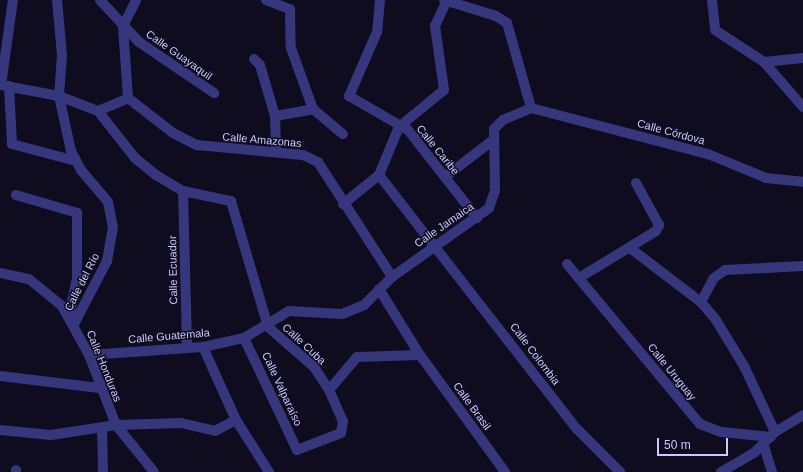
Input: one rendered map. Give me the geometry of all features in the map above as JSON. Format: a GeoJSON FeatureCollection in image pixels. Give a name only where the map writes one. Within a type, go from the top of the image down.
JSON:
{"type":"FeatureCollection","features":[{"type":"Feature","properties":{"kind":"street"},"geometry":{"type":"LineString","coordinates":[[14,0],[4,85],[12,144],[76,161]]}},
{"type":"Feature","properties":{"kind":"street","name":"Calle del Río"},"geometry":{"type":"LineString","coordinates":[[57,0],[62,55],[59,96],[76,161],[108,202],[113,227],[107,261],[74,324]]}},
{"type":"Feature","properties":{"kind":"street","name":"Calle Guayaquil"},"geometry":{"type":"LineString","coordinates":[[100,0],[123,26],[150,51],[214,93]]}},
{"type":"Feature","properties":{"kind":"street"},"geometry":{"type":"LineString","coordinates":[[98,111],[128,98],[123,26],[136,0]]}},
{"type":"Feature","properties":{"kind":"street"},"geometry":{"type":"LineString","coordinates":[[266,0],[290,9],[291,48],[313,109],[343,134]]}},
{"type":"Feature","properties":{"kind":"street","name":"Calle Caribe"},"geometry":{"type":"LineString","coordinates":[[380,0],[377,32],[349,96],[414,137],[477,218]]}},
{"type":"Feature","properties":{"kind":"street"},"geometry":{"type":"LineString","coordinates":[[712,0],[711,17],[715,30],[764,62],[803,107]]}},
{"type":"Feature","properties":{"kind":"street"},"geometry":{"type":"LineString","coordinates":[[343,204],[379,175],[399,127],[441,94],[445,80],[435,26],[446,1],[496,16],[507,23],[531,108]]}},
{"type":"Feature","properties":{"kind":"street"},"geometry":{"type":"LineString","coordinates":[[254,58],[260,66],[275,116],[276,152]]}},
{"type":"Feature","properties":{"kind":"street"},"geometry":{"type":"LineString","coordinates":[[764,62],[803,58]]}},
{"type":"Feature","properties":{"kind":"street"},"geometry":{"type":"LineString","coordinates":[[4,85],[59,96],[98,111],[135,158],[183,191]]}},
{"type":"Feature","properties":{"kind":"street","name":"Calle Amazonas"},"geometry":{"type":"LineString","coordinates":[[128,98],[173,133],[197,145],[303,155],[318,162],[343,204],[392,277]]}},
{"type":"Feature","properties":{"kind":"street","name":"Calle Jamaica"},"geometry":{"type":"LineString","coordinates":[[379,289],[392,277],[434,246],[477,218],[495,196],[492,141],[494,129],[503,120],[531,108]]}},
{"type":"Feature","properties":{"kind":"street","name":"Calle Córdova"},"geometry":{"type":"LineString","coordinates":[[531,108],[708,154],[766,178],[803,182]]}},
{"type":"Feature","properties":{"kind":"street"},"geometry":{"type":"LineString","coordinates":[[275,116],[313,109]]}},
{"type":"Feature","properties":{"kind":"street"},"geometry":{"type":"LineString","coordinates":[[445,177],[492,141]]}},
{"type":"Feature","properties":{"kind":"street","name":"Calle Colombia"},"geometry":{"type":"LineString","coordinates":[[379,175],[577,429],[620,472]]}},
{"type":"Feature","properties":{"kind":"street"},"geometry":{"type":"LineString","coordinates":[[579,278],[656,231],[659,225],[636,183]]}},
{"type":"Feature","properties":{"kind":"street","name":"Calle Cuba"},"geometry":{"type":"LineString","coordinates":[[183,191],[231,202],[268,327],[314,367],[330,390],[343,429],[341,433],[297,450]]}},
{"type":"Feature","properties":{"kind":"street","name":"Calle Ecuador"},"geometry":{"type":"LineString","coordinates":[[183,191],[187,348]]}},
{"type":"Feature","properties":{"kind":"street"},"geometry":{"type":"LineString","coordinates":[[16,195],[77,213],[77,278],[69,315]]}},
{"type":"Feature","properties":{"kind":"street"},"geometry":{"type":"LineString","coordinates":[[630,248],[701,302],[732,345],[773,434]]}},
{"type":"Feature","properties":{"kind":"street","name":"Calle Uruguay"},"geometry":{"type":"LineString","coordinates":[[567,264],[700,424],[721,432],[773,434]]}},
{"type":"Feature","properties":{"kind":"street"},"geometry":{"type":"LineString","coordinates":[[701,302],[714,278],[725,270],[803,266]]}},
{"type":"Feature","properties":{"kind":"street","name":"Calle Honduras"},"geometry":{"type":"LineString","coordinates":[[0,273],[29,279],[45,290],[69,315],[89,355],[100,388],[116,425],[145,467],[154,472]]}},
{"type":"Feature","properties":{"kind":"street","name":"Calle Guatemala"},"geometry":{"type":"LineString","coordinates":[[89,355],[204,347],[244,338],[268,327],[296,310],[352,312],[379,289]]}},
{"type":"Feature","properties":{"kind":"street","name":"Calle Brasil"},"geometry":{"type":"LineString","coordinates":[[379,289],[420,354],[505,472]]}},
{"type":"Feature","properties":{"kind":"street","name":"Calle Valparaíso"},"geometry":{"type":"LineString","coordinates":[[244,338],[297,450]]}},
{"type":"Feature","properties":{"kind":"street"},"geometry":{"type":"LineString","coordinates":[[204,347],[236,420],[269,472]]}},
{"type":"Feature","properties":{"kind":"street"},"geometry":{"type":"LineString","coordinates":[[330,390],[357,357],[420,354]]}},
{"type":"Feature","properties":{"kind":"street"},"geometry":{"type":"LineString","coordinates":[[0,376],[100,388]]}},
{"type":"Feature","properties":{"kind":"street"},"geometry":{"type":"LineString","coordinates":[[721,472],[764,446],[773,434],[803,415]]}},
{"type":"Feature","properties":{"kind":"street"},"geometry":{"type":"LineString","coordinates":[[0,430],[51,435],[102,429],[116,425],[181,422],[215,431],[236,420]]}},
{"type":"Feature","properties":{"kind":"street"},"geometry":{"type":"LineString","coordinates":[[102,429],[103,472]]}},
{"type":"Feature","properties":{"kind":"street"},"geometry":{"type":"LineString","coordinates":[[764,446],[772,472]]}}]}
